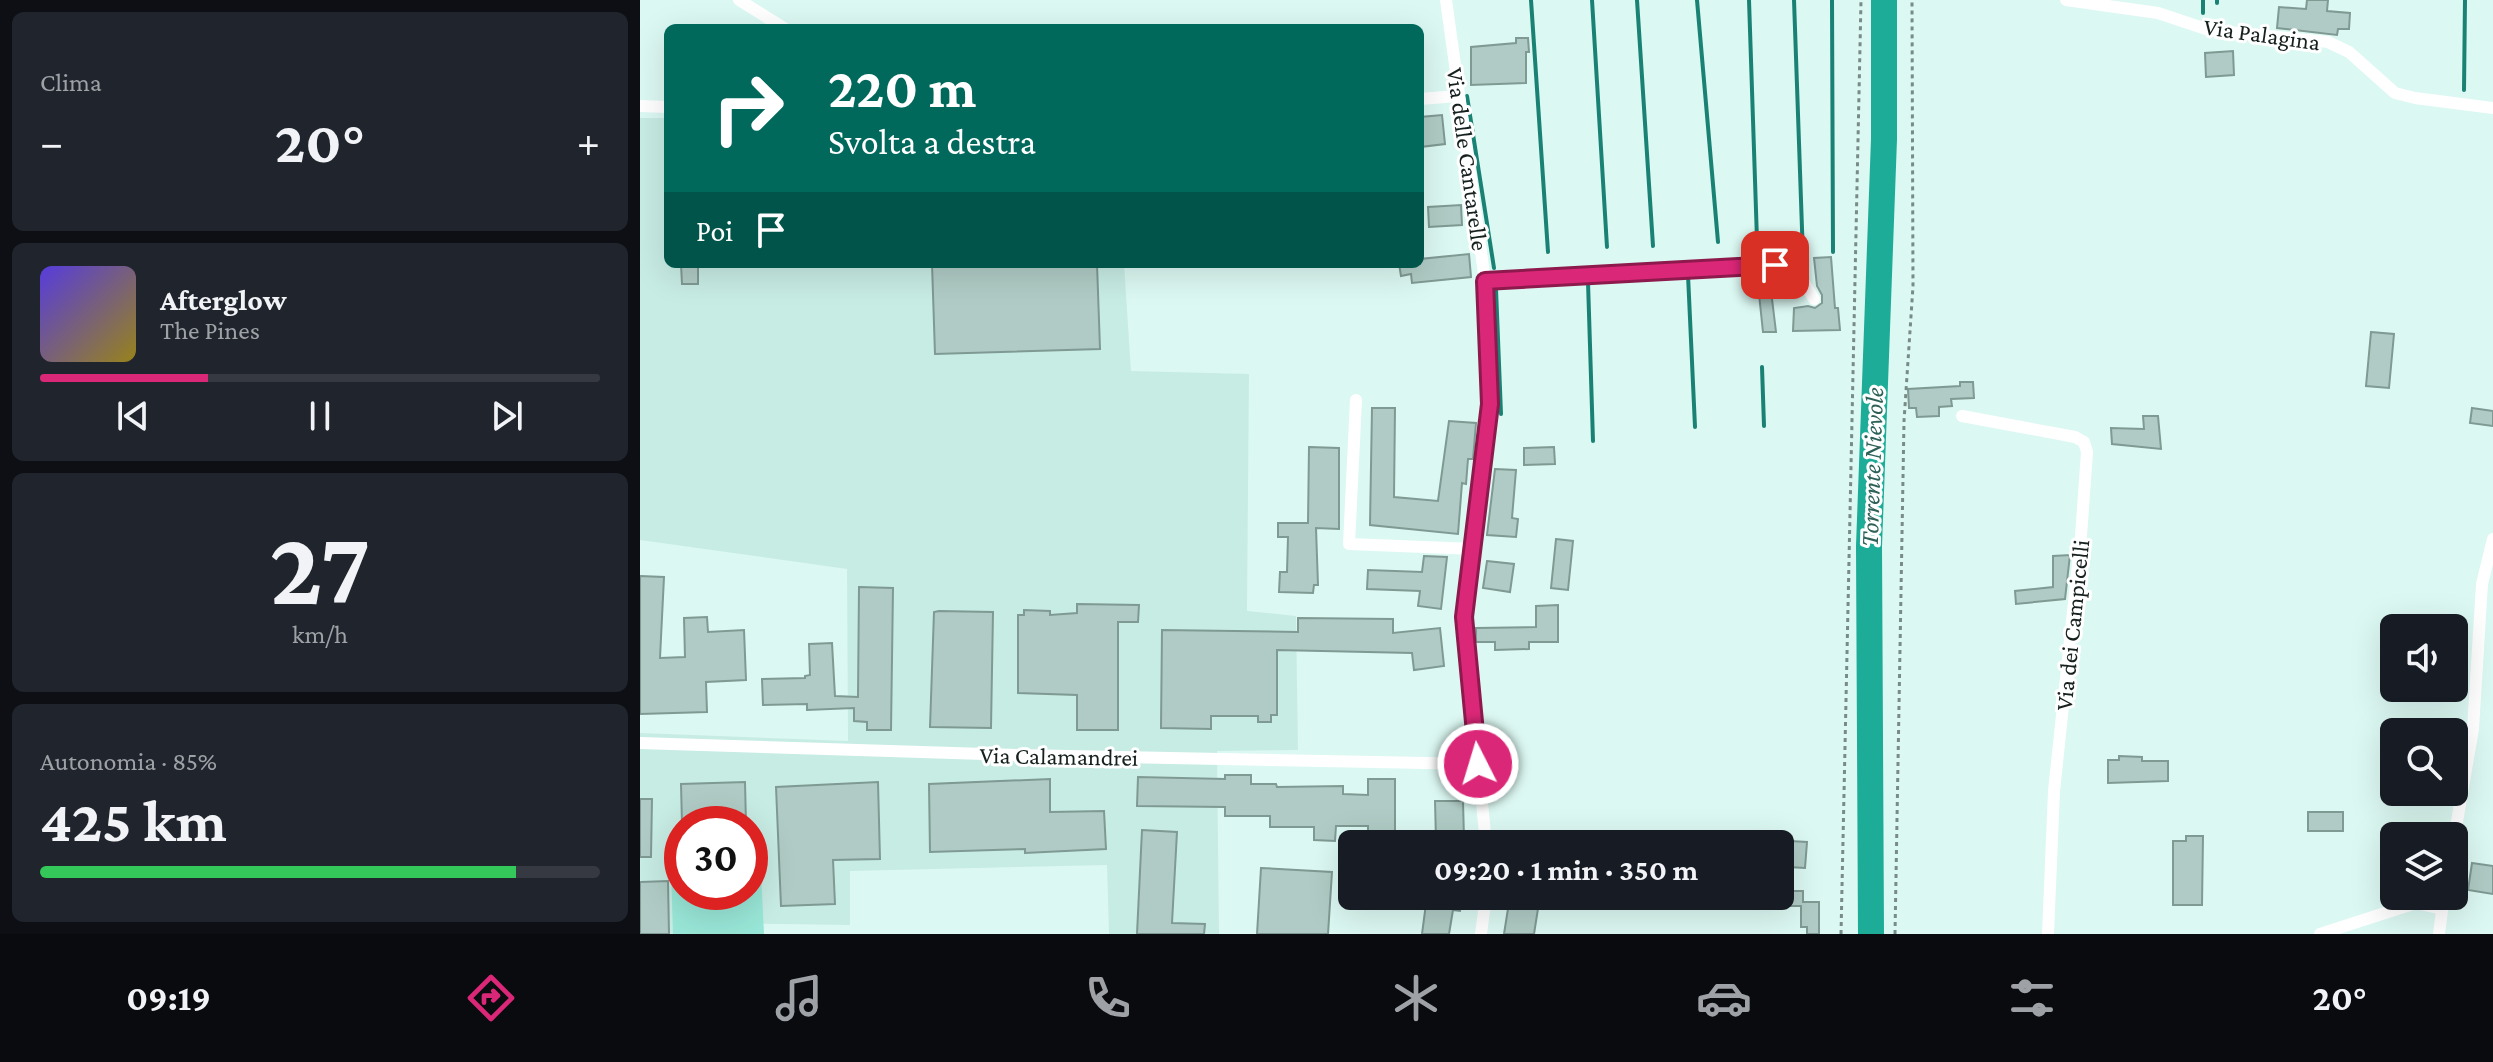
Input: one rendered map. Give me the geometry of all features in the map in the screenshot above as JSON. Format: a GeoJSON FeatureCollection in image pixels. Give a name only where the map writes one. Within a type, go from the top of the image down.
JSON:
{"type":"FeatureCollection","features":[{"type":"Feature","properties":{"kind":"street"},"geometry":{"type":"LineString","coordinates":[[739,0],[778,24]]}},
{"type":"Feature","properties":{"kind":"street","name":"Via delle Cantarelle"},"geometry":{"type":"LineString","coordinates":[[1446,0],[1485,281],[1490,404],[1464,617],[1485,830]]}},
{"type":"Feature","properties":{"kind":"street","name":"Via Palagina"},"geometry":{"type":"LineString","coordinates":[[2066,0],[2158,7],[2209,30],[2328,42],[2349,52],[2386,87],[2403,96],[2493,108]]}},
{"type":"Feature","properties":{"kind":"street"},"geometry":{"type":"LineString","coordinates":[[1424,99],[1458,96]]}},
{"type":"Feature","properties":{"kind":"street"},"geometry":{"type":"LineString","coordinates":[[640,106],[664,107]]}},
{"type":"Feature","properties":{"kind":"street"},"geometry":{"type":"LineString","coordinates":[[1485,281],[1775,265],[1797,271],[1814,299]]}},
{"type":"Feature","properties":{"kind":"street"},"geometry":{"type":"LineString","coordinates":[[1356,400],[1349,544],[1474,549]]}},
{"type":"Feature","properties":{"kind":"street","name":"Via dei Campicelli"},"geometry":{"type":"LineString","coordinates":[[1962,416],[2075,437],[2084,442],[2087,452],[2054,791],[2048,934]]}},
{"type":"Feature","properties":{"kind":"street"},"geometry":{"type":"LineString","coordinates":[[2457,822],[2473,729],[2493,539]]}},
{"type":"Feature","properties":{"kind":"street","name":"Via Calamandrei"},"geometry":{"type":"LineString","coordinates":[[640,743],[1478,764]]}},
{"type":"Feature","properties":{"kind":"street"},"geometry":{"type":"LineString","coordinates":[[1481,934],[1484,910]]}},
{"type":"Feature","properties":{"kind":"street"},"geometry":{"type":"LineString","coordinates":[[2320,934],[2394,910]]}},
{"type":"Feature","properties":{"kind":"street"},"geometry":{"type":"LineString","coordinates":[[2439,934],[2442,910]]}},
{"type":"Feature","properties":{"kind":"path"},"geometry":{"type":"LineString","coordinates":[[1841,934],[1861,0]]}},
{"type":"Feature","properties":{"kind":"path"},"geometry":{"type":"LineString","coordinates":[[1895,934],[1904,421],[1913,286],[1912,0]]}},
{"type":"Feature","properties":{"kind":"shaded area"},"geometry":{"type":"Polygon","coordinates":[[[640,118],[664,118],[664,268],[1124,268],[1131,371],[1249,374],[1247,611],[1296,616],[1298,750],[1217,751],[1219,934],[1109,934],[1107,865],[850,871],[850,925],[710,923],[704,934],[640,934],[640,733],[848,741],[847,569],[640,540],[640,118]]]}},
{"type":"Feature","properties":{"kind":"green space"},"geometry":{"type":"Polygon","coordinates":[[[672,910],[763,910],[764,934],[673,934],[672,910]]]}},
{"type":"Feature","properties":{"kind":"building"},"geometry":{"type":"Polygon","coordinates":[[[2307,0],[2328,0],[2327,11],[2350,13],[2349,29],[2338,29],[2337,35],[2277,28],[2279,7],[2306,9],[2307,0]]]}},
{"type":"Feature","properties":{"kind":"building"},"geometry":{"type":"Polygon","coordinates":[[[1516,38],[1528,38],[1526,83],[1471,85],[1471,47],[1516,43],[1516,38]]]}},
{"type":"Feature","properties":{"kind":"building"},"geometry":{"type":"Polygon","coordinates":[[[2233,51],[2234,75],[2206,77],[2205,53],[2233,51]]]}},
{"type":"Feature","properties":{"kind":"building"},"geometry":{"type":"Polygon","coordinates":[[[1442,115],[1445,144],[1424,147],[1424,117],[1442,115]]]}},
{"type":"Feature","properties":{"kind":"building"},"geometry":{"type":"Polygon","coordinates":[[[1461,205],[1462,225],[1429,227],[1428,207],[1461,205]]]}},
{"type":"Feature","properties":{"kind":"building"},"geometry":{"type":"Polygon","coordinates":[[[1469,254],[1471,277],[1412,283],[1411,274],[1401,276],[1400,268],[1424,268],[1424,259],[1469,254]]]}},
{"type":"Feature","properties":{"kind":"building"},"geometry":{"type":"Polygon","coordinates":[[[1831,257],[1840,330],[1793,331],[1794,308],[1815,308],[1822,303],[1814,258],[1831,257]]]}},
{"type":"Feature","properties":{"kind":"building"},"geometry":{"type":"Polygon","coordinates":[[[681,268],[698,268],[698,284],[682,284],[681,268]]]}},
{"type":"Feature","properties":{"kind":"building"},"geometry":{"type":"Polygon","coordinates":[[[932,268],[1097,268],[1100,349],[935,354],[932,268]]]}},
{"type":"Feature","properties":{"kind":"building"},"geometry":{"type":"Polygon","coordinates":[[[1769,274],[1776,332],[1763,332],[1757,275],[1769,274]]]}},
{"type":"Feature","properties":{"kind":"building"},"geometry":{"type":"Polygon","coordinates":[[[2371,332],[2394,334],[2389,388],[2366,386],[2371,332]]]}},
{"type":"Feature","properties":{"kind":"building"},"geometry":{"type":"Polygon","coordinates":[[[1960,382],[1973,382],[1974,398],[1951,399],[1952,406],[1939,407],[1939,416],[1917,417],[1916,408],[1909,408],[1908,389],[1960,386],[1960,382]]]}},
{"type":"Feature","properties":{"kind":"building"},"geometry":{"type":"Polygon","coordinates":[[[1372,408],[1395,408],[1394,497],[1438,501],[1449,421],[1476,423],[1473,459],[1468,459],[1466,484],[1462,483],[1458,534],[1370,525],[1372,408]]]}},
{"type":"Feature","properties":{"kind":"building"},"geometry":{"type":"Polygon","coordinates":[[[2472,408],[2493,411],[2493,426],[2470,423],[2472,408]]]}},
{"type":"Feature","properties":{"kind":"building"},"geometry":{"type":"Polygon","coordinates":[[[2143,416],[2158,416],[2161,449],[2112,444],[2111,428],[2144,429],[2143,416]]]}},
{"type":"Feature","properties":{"kind":"building"},"geometry":{"type":"Polygon","coordinates":[[[1309,447],[1339,448],[1339,529],[1316,528],[1318,585],[1314,585],[1313,593],[1279,592],[1280,572],[1287,572],[1288,537],[1278,537],[1278,523],[1308,523],[1309,447]]]}},
{"type":"Feature","properties":{"kind":"building"},"geometry":{"type":"Polygon","coordinates":[[[1554,447],[1555,464],[1524,465],[1524,448],[1554,447]]]}},
{"type":"Feature","properties":{"kind":"building"},"geometry":{"type":"Polygon","coordinates":[[[1495,469],[1516,470],[1512,518],[1518,519],[1516,537],[1487,535],[1495,469]]]}},
{"type":"Feature","properties":{"kind":"building"},"geometry":{"type":"Polygon","coordinates":[[[1556,539],[1573,541],[1568,590],[1551,588],[1556,539]]]}},
{"type":"Feature","properties":{"kind":"building"},"geometry":{"type":"Polygon","coordinates":[[[2070,555],[2065,599],[2016,604],[2015,591],[2053,587],[2053,556],[2070,555]]]}},
{"type":"Feature","properties":{"kind":"building"},"geometry":{"type":"Polygon","coordinates":[[[1424,556],[1447,557],[1441,609],[1418,606],[1420,591],[1367,589],[1368,570],[1422,572],[1424,556]]]}},
{"type":"Feature","properties":{"kind":"building"},"geometry":{"type":"Polygon","coordinates":[[[1487,561],[1514,564],[1510,592],[1483,588],[1487,561]]]}},
{"type":"Feature","properties":{"kind":"building"},"geometry":{"type":"Polygon","coordinates":[[[640,576],[664,577],[660,658],[685,657],[684,618],[707,617],[708,632],[744,630],[746,680],[706,682],[707,712],[640,714],[640,576]]]}},
{"type":"Feature","properties":{"kind":"building"},"geometry":{"type":"Polygon","coordinates":[[[859,587],[893,588],[891,730],[867,730],[867,722],[854,721],[854,708],[807,710],[807,704],[763,705],[762,679],[805,678],[810,675],[809,644],[832,643],[835,696],[858,697],[859,587]]]}},
{"type":"Feature","properties":{"kind":"building"},"geometry":{"type":"Polygon","coordinates":[[[1077,604],[1139,605],[1138,622],[1118,622],[1118,730],[1077,730],[1077,695],[1018,693],[1018,615],[1024,615],[1024,610],[1050,611],[1050,615],[1077,613],[1077,604]]]}},
{"type":"Feature","properties":{"kind":"building"},"geometry":{"type":"Polygon","coordinates":[[[1558,605],[1558,642],[1529,642],[1529,649],[1495,650],[1495,642],[1476,642],[1476,628],[1536,627],[1536,606],[1558,605]]]}},
{"type":"Feature","properties":{"kind":"building"},"geometry":{"type":"Polygon","coordinates":[[[934,612],[993,612],[991,728],[930,727],[934,612]]]}},
{"type":"Feature","properties":{"kind":"building"},"geometry":{"type":"Polygon","coordinates":[[[1298,618],[1393,619],[1393,633],[1440,628],[1444,666],[1414,670],[1412,653],[1277,650],[1277,715],[1271,715],[1271,722],[1258,722],[1258,716],[1211,716],[1211,729],[1161,728],[1162,630],[1298,632],[1298,618]]]}},
{"type":"Feature","properties":{"kind":"building"},"geometry":{"type":"Polygon","coordinates":[[[2119,756],[2142,757],[2142,761],[2168,761],[2168,781],[2108,783],[2108,760],[2119,760],[2119,756]]]}},
{"type":"Feature","properties":{"kind":"building"},"geometry":{"type":"Polygon","coordinates":[[[1225,775],[1251,775],[1251,784],[1276,784],[1277,787],[1343,786],[1343,794],[1368,795],[1368,779],[1395,779],[1395,830],[1336,826],[1335,841],[1314,840],[1314,827],[1270,827],[1270,816],[1225,816],[1225,807],[1137,806],[1138,777],[1225,779],[1225,775]]]}},
{"type":"Feature","properties":{"kind":"building"},"geometry":{"type":"Polygon","coordinates":[[[1050,779],[1050,812],[1104,811],[1106,849],[1025,853],[1025,849],[930,852],[929,784],[1050,779]]]}},
{"type":"Feature","properties":{"kind":"building"},"geometry":{"type":"Polygon","coordinates":[[[745,782],[746,806],[682,806],[681,784],[745,782]]]}},
{"type":"Feature","properties":{"kind":"building"},"geometry":{"type":"Polygon","coordinates":[[[878,782],[880,859],[833,860],[835,904],[781,906],[776,787],[878,782]]]}},
{"type":"Feature","properties":{"kind":"building"},"geometry":{"type":"Polygon","coordinates":[[[640,799],[652,799],[651,857],[640,857],[640,799]]]}},
{"type":"Feature","properties":{"kind":"building"},"geometry":{"type":"Polygon","coordinates":[[[1435,801],[1463,801],[1464,830],[1436,830],[1435,801]]]}},
{"type":"Feature","properties":{"kind":"building"},"geometry":{"type":"Polygon","coordinates":[[[2308,812],[2343,812],[2343,831],[2308,831],[2308,812]]]}},
{"type":"Feature","properties":{"kind":"building"},"geometry":{"type":"Polygon","coordinates":[[[1142,830],[1177,832],[1172,923],[1205,924],[1204,934],[1137,934],[1142,830]]]}},
{"type":"Feature","properties":{"kind":"building"},"geometry":{"type":"Polygon","coordinates":[[[2186,836],[2203,836],[2202,905],[2173,905],[2173,841],[2186,841],[2186,836]]]}},
{"type":"Feature","properties":{"kind":"building"},"geometry":{"type":"Polygon","coordinates":[[[1794,841],[1807,842],[1805,868],[1794,867],[1794,841]]]}},
{"type":"Feature","properties":{"kind":"building"},"geometry":{"type":"Polygon","coordinates":[[[2472,863],[2493,866],[2493,894],[2468,890],[2472,863]]]}},
{"type":"Feature","properties":{"kind":"building"},"geometry":{"type":"Polygon","coordinates":[[[1261,868],[1332,872],[1328,934],[1257,934],[1261,868]]]}},
{"type":"Feature","properties":{"kind":"building"},"geometry":{"type":"Polygon","coordinates":[[[664,881],[664,910],[669,910],[669,934],[640,934],[640,882],[664,881]]]}},
{"type":"Feature","properties":{"kind":"building"},"geometry":{"type":"Polygon","coordinates":[[[1794,891],[1803,891],[1803,902],[1819,902],[1819,934],[1807,934],[1807,927],[1801,927],[1801,906],[1794,906],[1794,891]]]}},
{"type":"Feature","properties":{"kind":"building"},"geometry":{"type":"Polygon","coordinates":[[[1425,910],[1453,910],[1449,934],[1422,934],[1425,910]]]}},
{"type":"Feature","properties":{"kind":"building"},"geometry":{"type":"Polygon","coordinates":[[[1508,910],[1538,910],[1534,934],[1504,934],[1508,910]]]}},
{"type":"Feature","properties":{"kind":"waterway"},"geometry":{"type":"LineString","coordinates":[[1531,0],[1548,252]]}},
{"type":"Feature","properties":{"kind":"waterway"},"geometry":{"type":"LineString","coordinates":[[1592,0],[1607,247]]}},
{"type":"Feature","properties":{"kind":"waterway"},"geometry":{"type":"LineString","coordinates":[[1637,0],[1653,246]]}},
{"type":"Feature","properties":{"kind":"waterway"},"geometry":{"type":"LineString","coordinates":[[1697,0],[1718,242]]}},
{"type":"Feature","properties":{"kind":"waterway"},"geometry":{"type":"LineString","coordinates":[[1749,0],[1757,240]]}},
{"type":"Feature","properties":{"kind":"waterway"},"geometry":{"type":"LineString","coordinates":[[1794,0],[1803,257]]}},
{"type":"Feature","properties":{"kind":"waterway"},"geometry":{"type":"LineString","coordinates":[[1832,0],[1833,252]]}},
{"type":"Feature","properties":{"kind":"waterway","name":"Torrente Nievole"},"geometry":{"type":"LineString","coordinates":[[1871,934],[1869,546],[1884,139],[1884,0]]}},
{"type":"Feature","properties":{"kind":"waterway"},"geometry":{"type":"LineString","coordinates":[[2203,0],[2203,13]]}},
{"type":"Feature","properties":{"kind":"waterway"},"geometry":{"type":"LineString","coordinates":[[2464,90],[2465,0]]}},
{"type":"Feature","properties":{"kind":"waterway"},"geometry":{"type":"LineString","coordinates":[[1467,96],[1494,268]]}},
{"type":"Feature","properties":{"kind":"waterway"},"geometry":{"type":"LineString","coordinates":[[1688,275],[1695,427]]}},
{"type":"Feature","properties":{"kind":"waterway"},"geometry":{"type":"LineString","coordinates":[[1588,282],[1593,441]]}},
{"type":"Feature","properties":{"kind":"waterway"},"geometry":{"type":"LineString","coordinates":[[1496,289],[1501,414]]}},
{"type":"Feature","properties":{"kind":"waterway"},"geometry":{"type":"LineString","coordinates":[[1762,367],[1764,426]]}},
{"type":"Feature","properties":{"kind":"route"},"geometry":{"type":"LineString","coordinates":[[1478,764],[1464,617],[1490,404],[1485,281],[1775,265]]}}]}
